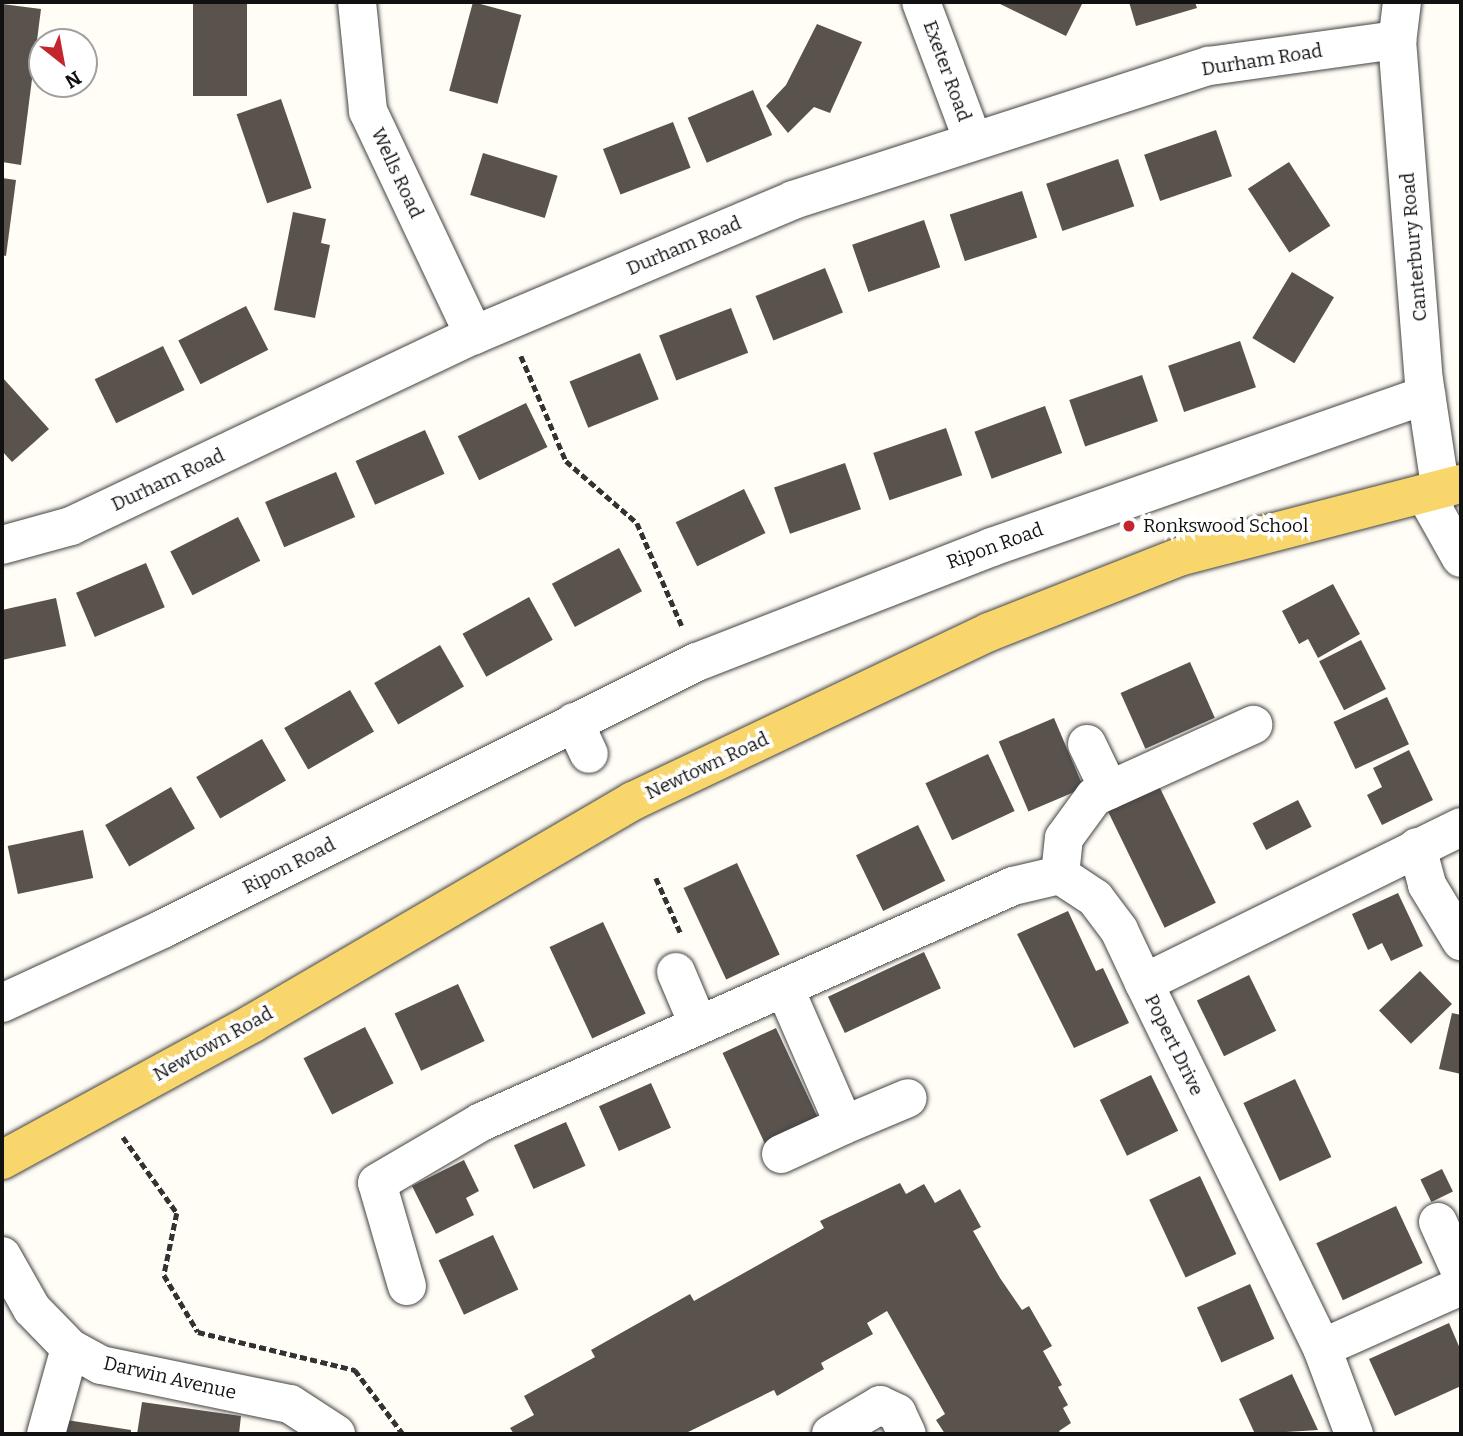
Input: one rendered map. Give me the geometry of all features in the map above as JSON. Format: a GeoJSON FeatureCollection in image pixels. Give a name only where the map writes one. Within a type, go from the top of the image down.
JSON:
{"type":"FeatureCollection","features":[{"type":"Feature","properties":{"kind":"main road","name":"Newtown Road"},"geometry":{"type":"LineString","coordinates":[[2,1160],[253,1023],[633,801],[989,632],[1182,556],[1443,491]]}},
{"type":"Feature","properties":{"kind":"street","name":"Wells Road"},"geometry":{"type":"LineString","coordinates":[[357,2],[368,111],[490,328]]}},
{"type":"Feature","properties":{"kind":"street","name":"Exeter Road"},"geometry":{"type":"LineString","coordinates":[[921,2],[973,141]]}},
{"type":"Feature","properties":{"kind":"street","name":"Canterbury Road"},"geometry":{"type":"LineString","coordinates":[[1402,2],[1397,40],[1426,396],[1443,491]]}},
{"type":"Feature","properties":{"kind":"street","name":"Durham Road"},"geometry":{"type":"LineString","coordinates":[[2,545],[71,526],[490,328],[793,200],[1209,66],[1397,40]]}},
{"type":"Feature","properties":{"kind":"street","name":"Ripon Road"},"geometry":{"type":"LineString","coordinates":[[2,1003],[582,738],[612,705],[697,662],[992,547],[1426,396]]}},
{"type":"Feature","properties":{"kind":"street"},"geometry":{"type":"LineString","coordinates":[[1443,491],[1461,558]]}},
{"type":"Feature","properties":{"kind":"street"},"geometry":{"type":"LineString","coordinates":[[1060,875],[1064,838],[1094,797],[1253,726]]}},
{"type":"Feature","properties":{"kind":"street"},"geometry":{"type":"LineString","coordinates":[[1087,744],[1109,790]]}},
{"type":"Feature","properties":{"kind":"street","name":"Popert Drive"},"geometry":{"type":"LineString","coordinates":[[1354,1434],[1322,1348],[1144,983],[1461,827]]}},
{"type":"Feature","properties":{"kind":"street"},"geometry":{"type":"LineString","coordinates":[[1416,847],[1427,885],[1461,942]]}},
{"type":"Feature","properties":{"kind":"street"},"geometry":{"type":"LineString","coordinates":[[407,1286],[377,1183],[481,1122],[1013,886],[1060,875],[1095,898],[1119,930],[1144,983]]}},
{"type":"Feature","properties":{"kind":"street"},"geometry":{"type":"LineString","coordinates":[[676,972],[698,1024]]}},
{"type":"Feature","properties":{"kind":"street"},"geometry":{"type":"LineString","coordinates":[[785,989],[844,1125]]}},
{"type":"Feature","properties":{"kind":"street"},"geometry":{"type":"LineString","coordinates":[[781,1154],[908,1098]]}},
{"type":"Feature","properties":{"kind":"street"},"geometry":{"type":"LineString","coordinates":[[1438,1222],[1461,1273]]}},
{"type":"Feature","properties":{"kind":"street","name":"Darwin Avenue"},"geometry":{"type":"LineString","coordinates":[[2,1256],[32,1309],[70,1348],[101,1365],[290,1404],[336,1434]]}},
{"type":"Feature","properties":{"kind":"street"},"geometry":{"type":"LineString","coordinates":[[1322,1348],[1461,1286]]}},
{"type":"Feature","properties":{"kind":"street"},"geometry":{"type":"LineString","coordinates":[[46,1434],[70,1348]]}},
{"type":"Feature","properties":{"kind":"street"},"geometry":{"type":"LineString","coordinates":[[831,1434],[880,1405],[897,1413],[908,1434]]}},
{"type":"Feature","properties":{"kind":"path"},"geometry":{"type":"LineString","coordinates":[[490,328],[566,461],[637,523],[697,662]]}},
{"type":"Feature","properties":{"kind":"path"},"geometry":{"type":"LineString","coordinates":[[656,877],[684,941],[676,972]]}},
{"type":"Feature","properties":{"kind":"path"},"geometry":{"type":"LineString","coordinates":[[122,1136],[177,1213],[164,1275],[198,1332],[355,1370],[403,1434]]}},
{"type":"Feature","properties":{"kind":"building"},"geometry":{"type":"Polygon","coordinates":[[[193,2],[247,2],[247,96],[193,96],[193,2]]]}},
{"type":"Feature","properties":{"kind":"building"},"geometry":{"type":"Polygon","coordinates":[[[473,2],[521,15],[497,104],[449,91],[473,2]]]}},
{"type":"Feature","properties":{"kind":"building"},"geometry":{"type":"Polygon","coordinates":[[[996,2],[1083,2],[1066,36],[996,2]]]}},
{"type":"Feature","properties":{"kind":"building"},"geometry":{"type":"Polygon","coordinates":[[[1129,2],[1195,2],[1197,8],[1136,26],[1129,2]]]}},
{"type":"Feature","properties":{"kind":"building"},"geometry":{"type":"Polygon","coordinates":[[[2,4],[41,9],[39,28],[28,28],[30,98],[21,165],[2,162],[2,4]]]}},
{"type":"Feature","properties":{"kind":"building"},"geometry":{"type":"Polygon","coordinates":[[[817,24],[862,42],[830,113],[814,107],[788,133],[766,106],[786,85],[817,24]]]}},
{"type":"Feature","properties":{"kind":"building"},"geometry":{"type":"Polygon","coordinates":[[[753,90],[772,135],[707,163],[688,118],[753,90]]]}},
{"type":"Feature","properties":{"kind":"building"},"geometry":{"type":"Polygon","coordinates":[[[281,99],[312,188],[267,203],[237,114],[281,99]]]}},
{"type":"Feature","properties":{"kind":"building"},"geometry":{"type":"Polygon","coordinates":[[[673,122],[691,168],[621,195],[603,149],[673,122]]]}},
{"type":"Feature","properties":{"kind":"building"},"geometry":{"type":"Polygon","coordinates":[[[1216,130],[1232,176],[1160,201],[1144,155],[1216,130]]]}},
{"type":"Feature","properties":{"kind":"building"},"geometry":{"type":"Polygon","coordinates":[[[483,153],[558,176],[545,218],[470,195],[483,153]]]}},
{"type":"Feature","properties":{"kind":"building"},"geometry":{"type":"Polygon","coordinates":[[[1118,159],[1134,206],[1062,231],[1046,184],[1118,159]]]}},
{"type":"Feature","properties":{"kind":"building"},"geometry":{"type":"Polygon","coordinates":[[[1289,162],[1330,226],[1289,252],[1248,189],[1289,162]]]}},
{"type":"Feature","properties":{"kind":"building"},"geometry":{"type":"Polygon","coordinates":[[[2,178],[16,180],[6,256],[2,255],[2,178]]]}},
{"type":"Feature","properties":{"kind":"building"},"geometry":{"type":"Polygon","coordinates":[[[1022,191],[1037,238],[965,261],[950,214],[1022,191]]]}},
{"type":"Feature","properties":{"kind":"building"},"geometry":{"type":"Polygon","coordinates":[[[293,212],[326,219],[321,243],[330,245],[315,318],[274,310],[293,212]]]}},
{"type":"Feature","properties":{"kind":"building"},"geometry":{"type":"Polygon","coordinates":[[[924,220],[940,267],[868,292],[852,245],[924,220]]]}},
{"type":"Feature","properties":{"kind":"building"},"geometry":{"type":"Polygon","coordinates":[[[825,268],[843,313],[773,341],[755,296],[825,268]]]}},
{"type":"Feature","properties":{"kind":"building"},"geometry":{"type":"Polygon","coordinates":[[[1292,272],[1334,297],[1294,363],[1252,338],[1292,272]]]}},
{"type":"Feature","properties":{"kind":"building"},"geometry":{"type":"Polygon","coordinates":[[[246,306],[268,350],[201,384],[178,341],[246,306]]]}},
{"type":"Feature","properties":{"kind":"building"},"geometry":{"type":"Polygon","coordinates":[[[731,308],[748,353],[676,380],[659,336],[731,308]]]}},
{"type":"Feature","properties":{"kind":"building"},"geometry":{"type":"Polygon","coordinates":[[[1240,341],[1256,387],[1184,412],[1168,366],[1240,341]]]}},
{"type":"Feature","properties":{"kind":"building"},"geometry":{"type":"Polygon","coordinates":[[[163,346],[184,390],[116,423],[95,379],[163,346]]]}},
{"type":"Feature","properties":{"kind":"building"},"geometry":{"type":"Polygon","coordinates":[[[640,353],[659,399],[588,428],[570,381],[640,353]]]}},
{"type":"Feature","properties":{"kind":"building"},"geometry":{"type":"Polygon","coordinates":[[[1142,375],[1158,421],[1085,446],[1069,400],[1142,375]]]}},
{"type":"Feature","properties":{"kind":"building"},"geometry":{"type":"Polygon","coordinates":[[[2,377],[49,429],[12,462],[2,451],[2,377]]]}},
{"type":"Feature","properties":{"kind":"building"},"geometry":{"type":"Polygon","coordinates":[[[526,403],[547,447],[479,480],[458,436],[526,403]]]}},
{"type":"Feature","properties":{"kind":"building"},"geometry":{"type":"Polygon","coordinates":[[[1045,406],[1062,453],[992,479],[975,432],[1045,406]]]}},
{"type":"Feature","properties":{"kind":"building"},"geometry":{"type":"Polygon","coordinates":[[[946,428],[962,475],[889,500],[873,453],[946,428]]]}},
{"type":"Feature","properties":{"kind":"building"},"geometry":{"type":"Polygon","coordinates":[[[425,430],[445,474],[375,505],[356,461],[425,430]]]}},
{"type":"Feature","properties":{"kind":"building"},"geometry":{"type":"Polygon","coordinates":[[[845,463],[861,509],[790,534],[774,487],[845,463]]]}},
{"type":"Feature","properties":{"kind":"building"},"geometry":{"type":"Polygon","coordinates":[[[336,472],[355,517],[284,547],[265,502],[336,472]]]}},
{"type":"Feature","properties":{"kind":"building"},"geometry":{"type":"Polygon","coordinates":[[[744,489],[765,533],[697,566],[676,522],[744,489]]]}},
{"type":"Feature","properties":{"kind":"building"},"geometry":{"type":"Polygon","coordinates":[[[238,517],[260,561],[193,595],[170,552],[238,517]]]}},
{"type":"Feature","properties":{"kind":"building"},"geometry":{"type":"Polygon","coordinates":[[[619,548],[642,591],[575,627],[552,584],[619,548]]]}},
{"type":"Feature","properties":{"kind":"building"},"geometry":{"type":"Polygon","coordinates":[[[146,563],[165,607],[95,637],[76,593],[146,563]]]}},
{"type":"Feature","properties":{"kind":"building"},"geometry":{"type":"Polygon","coordinates":[[[1333,584],[1360,634],[1318,658],[1308,639],[1299,644],[1282,611],[1333,584]]]}},
{"type":"Feature","properties":{"kind":"building"},"geometry":{"type":"Polygon","coordinates":[[[529,597],[553,640],[486,677],[463,634],[529,597]]]}},
{"type":"Feature","properties":{"kind":"building"},"geometry":{"type":"Polygon","coordinates":[[[56,598],[66,646],[2,660],[2,610],[56,598]]]}},
{"type":"Feature","properties":{"kind":"building"},"geometry":{"type":"Polygon","coordinates":[[[1361,640],[1386,689],[1344,710],[1319,661],[1361,640]]]}},
{"type":"Feature","properties":{"kind":"building"},"geometry":{"type":"Polygon","coordinates":[[[440,645],[464,687],[398,725],[374,683],[440,645]]]}},
{"type":"Feature","properties":{"kind":"building"},"geometry":{"type":"Polygon","coordinates":[[[1190,662],[1215,718],[1145,749],[1121,693],[1190,662]]]}},
{"type":"Feature","properties":{"kind":"building"},"geometry":{"type":"Polygon","coordinates":[[[350,690],[374,732],[308,770],[284,728],[350,690]]]}},
{"type":"Feature","properties":{"kind":"building"},"geometry":{"type":"Polygon","coordinates":[[[1387,697],[1409,744],[1356,769],[1334,722],[1387,697]]]}},
{"type":"Feature","properties":{"kind":"building"},"geometry":{"type":"Polygon","coordinates":[[[1054,718],[1084,788],[1028,811],[999,741],[1054,718]]]}},
{"type":"Feature","properties":{"kind":"building"},"geometry":{"type":"Polygon","coordinates":[[[262,739],[286,781],[220,819],[196,777],[262,739]]]}},
{"type":"Feature","properties":{"kind":"building"},"geometry":{"type":"Polygon","coordinates":[[[1409,750],[1433,800],[1382,825],[1367,795],[1382,787],[1373,768],[1409,750]]]}},
{"type":"Feature","properties":{"kind":"building"},"geometry":{"type":"Polygon","coordinates":[[[988,754],[1015,811],[952,840],[925,783],[988,754]]]}},
{"type":"Feature","properties":{"kind":"building"},"geometry":{"type":"Polygon","coordinates":[[[1158,784],[1216,903],[1165,928],[1107,809],[1158,784]]]}},
{"type":"Feature","properties":{"kind":"building"},"geometry":{"type":"Polygon","coordinates":[[[171,787],[195,829],[129,867],[105,825],[171,787]]]}},
{"type":"Feature","properties":{"kind":"building"},"geometry":{"type":"Polygon","coordinates":[[[1298,800],[1312,827],[1266,850],[1253,823],[1298,800]]]}},
{"type":"Feature","properties":{"kind":"building"},"geometry":{"type":"Polygon","coordinates":[[[918,825],[945,881],[883,911],[856,855],[918,825]]]}},
{"type":"Feature","properties":{"kind":"building"},"geometry":{"type":"Polygon","coordinates":[[[83,830],[93,878],[18,894],[8,846],[83,830]]]}},
{"type":"Feature","properties":{"kind":"building"},"geometry":{"type":"Polygon","coordinates":[[[737,863],[780,955],[726,979],[684,888],[737,863]]]}},
{"type":"Feature","properties":{"kind":"building"},"geometry":{"type":"Polygon","coordinates":[[[1398,893],[1423,946],[1391,961],[1382,943],[1368,950],[1352,914],[1398,893]]]}},
{"type":"Feature","properties":{"kind":"building"},"geometry":{"type":"Polygon","coordinates":[[[1068,911],[1096,971],[1103,968],[1129,1023],[1074,1048],[1017,934],[1068,911]]]}},
{"type":"Feature","properties":{"kind":"building"},"geometry":{"type":"Polygon","coordinates":[[[603,922],[646,1014],[592,1038],[550,947],[603,922]]]}},
{"type":"Feature","properties":{"kind":"building"},"geometry":{"type":"Polygon","coordinates":[[[924,952],[941,988],[845,1033],[828,997],[924,952]]]}},
{"type":"Feature","properties":{"kind":"building"},"geometry":{"type":"Polygon","coordinates":[[[1420,971],[1452,1004],[1411,1044],[1379,1011],[1420,971]]]}},
{"type":"Feature","properties":{"kind":"building"},"geometry":{"type":"Polygon","coordinates":[[[1249,975],[1276,1031],[1224,1056],[1197,1000],[1249,975]]]}},
{"type":"Feature","properties":{"kind":"building"},"geometry":{"type":"Polygon","coordinates":[[[458,984],[485,1041],[421,1071],[395,1014],[458,984]]]}},
{"type":"Feature","properties":{"kind":"building"},"geometry":{"type":"Polygon","coordinates":[[[1452,1013],[1461,1015],[1461,1074],[1439,1069],[1452,1013]]]}},
{"type":"Feature","properties":{"kind":"building"},"geometry":{"type":"Polygon","coordinates":[[[365,1027],[394,1083],[332,1114],[304,1058],[365,1027]]]}},
{"type":"Feature","properties":{"kind":"building"},"geometry":{"type":"Polygon","coordinates":[[[776,1028],[819,1120],[765,1144],[723,1053],[776,1028]]]}},
{"type":"Feature","properties":{"kind":"building"},"geometry":{"type":"Polygon","coordinates":[[[1151,1075],[1178,1131],[1127,1156],[1100,1100],[1151,1075]]]}},
{"type":"Feature","properties":{"kind":"building"},"geometry":{"type":"Polygon","coordinates":[[[1295,1079],[1331,1157],[1280,1181],[1243,1103],[1295,1079]]]}},
{"type":"Feature","properties":{"kind":"building"},"geometry":{"type":"Polygon","coordinates":[[[651,1083],[671,1128],[619,1151],[599,1106],[651,1083]]]}},
{"type":"Feature","properties":{"kind":"building"},"geometry":{"type":"Polygon","coordinates":[[[566,1122],[586,1166],[533,1189],[514,1145],[566,1122]]]}},
{"type":"Feature","properties":{"kind":"building"},"geometry":{"type":"Polygon","coordinates":[[[464,1160],[479,1191],[466,1198],[474,1215],[436,1234],[412,1186],[464,1160]]]}},
{"type":"Feature","properties":{"kind":"building"},"geometry":{"type":"Polygon","coordinates":[[[1442,1169],[1453,1191],[1431,1202],[1420,1180],[1442,1169]]]}},
{"type":"Feature","properties":{"kind":"building"},"geometry":{"type":"Polygon","coordinates":[[[1200,1176],[1236,1254],[1186,1278],[1149,1200],[1200,1176]]]}},
{"type":"Feature","properties":{"kind":"building"},"geometry":{"type":"Polygon","coordinates":[[[900,1183],[906,1194],[924,1184],[935,1203],[960,1189],[981,1227],[973,1231],[1000,1278],[1022,1310],[1029,1306],[1052,1346],[1043,1351],[1062,1385],[1058,1387],[1068,1405],[1063,1408],[1071,1423],[1059,1431],[1061,1434],[945,1434],[936,1420],[945,1414],[887,1311],[867,1323],[873,1334],[821,1363],[824,1369],[777,1396],[774,1390],[684,1434],[514,1434],[510,1428],[534,1415],[524,1396],[595,1357],[591,1350],[690,1294],[694,1301],[824,1228],[820,1221],[900,1183]]]}},
{"type":"Feature","properties":{"kind":"building"},"geometry":{"type":"Polygon","coordinates":[[[1396,1206],[1423,1263],[1343,1300],[1316,1243],[1396,1206]]]}},
{"type":"Feature","properties":{"kind":"building"},"geometry":{"type":"Polygon","coordinates":[[[493,1235],[518,1289],[464,1315],[439,1260],[493,1235]]]}},
{"type":"Feature","properties":{"kind":"building"},"geometry":{"type":"Polygon","coordinates":[[[1250,1284],[1274,1339],[1221,1362],[1197,1308],[1250,1284]]]}},
{"type":"Feature","properties":{"kind":"building"},"geometry":{"type":"Polygon","coordinates":[[[1449,1323],[1461,1351],[1461,1386],[1395,1416],[1369,1359],[1449,1323]]]}},
{"type":"Feature","properties":{"kind":"building"},"geometry":{"type":"Polygon","coordinates":[[[1292,1374],[1318,1430],[1255,1434],[1239,1399],[1292,1374]]]}},
{"type":"Feature","properties":{"kind":"building"},"geometry":{"type":"Polygon","coordinates":[[[142,1402],[241,1416],[239,1434],[137,1434],[142,1402]]]}},
{"type":"Feature","properties":{"kind":"building"},"geometry":{"type":"Polygon","coordinates":[[[60,1419],[131,1430],[131,1434],[57,1434],[60,1419]]]}},
{"type":"Feature","properties":{"kind":"place","name":"Ronkswood School"},"geometry":{"type":"Point","coordinates":[1129,526]}}]}
